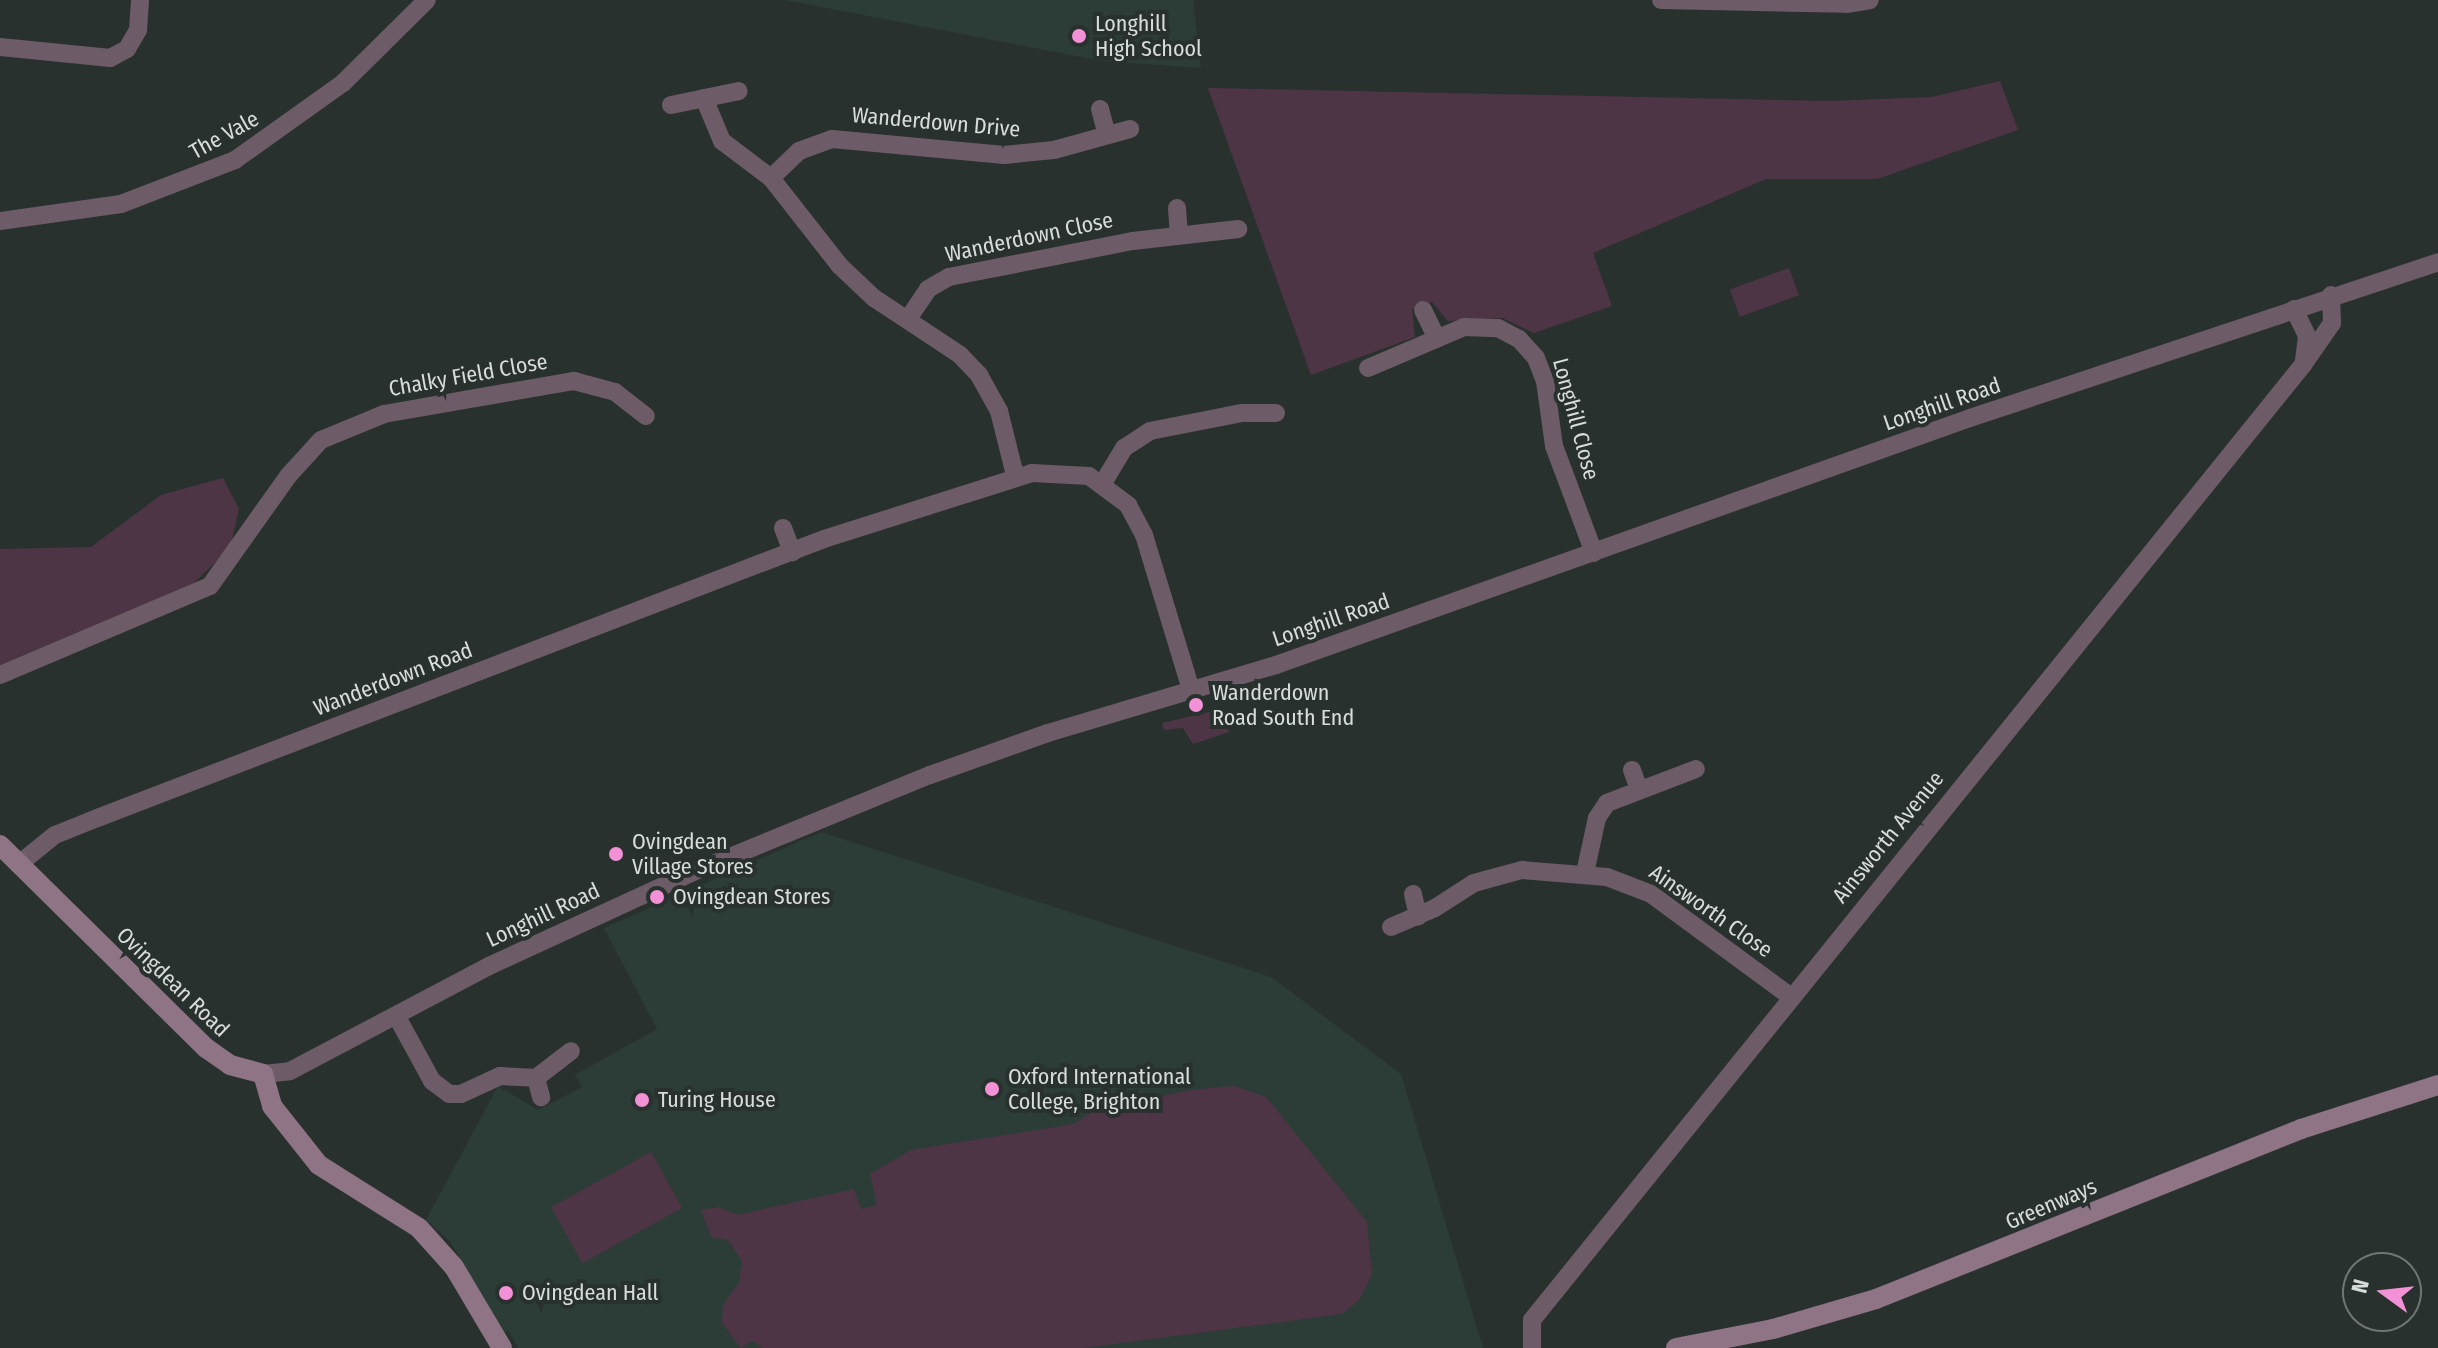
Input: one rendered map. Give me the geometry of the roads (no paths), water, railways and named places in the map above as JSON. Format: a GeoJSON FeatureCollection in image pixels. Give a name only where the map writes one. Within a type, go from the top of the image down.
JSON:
{"type":"FeatureCollection","features":[{"type":"Feature","properties":{"kind":"street"},"geometry":{"type":"LineString","coordinates":[[0,47],[110,58],[127,49],[138,30],[140,0]]}},
{"type":"Feature","properties":{"kind":"street","name":"The Vale"},"geometry":{"type":"LineString","coordinates":[[0,221],[121,204],[235,160],[343,83],[427,0]]}},
{"type":"Feature","properties":{"kind":"street"},"geometry":{"type":"LineString","coordinates":[[1661,0],[1846,4],[1870,0]]}},
{"type":"Feature","properties":{"kind":"street"},"geometry":{"type":"LineString","coordinates":[[671,105],[739,91]]}},
{"type":"Feature","properties":{"kind":"street"},"geometry":{"type":"LineString","coordinates":[[704,98],[722,141],[771,178],[840,266],[960,355],[985,383],[999,411],[1015,475]]}},
{"type":"Feature","properties":{"kind":"street"},"geometry":{"type":"LineString","coordinates":[[1100,109],[1107,135]]}},
{"type":"Feature","properties":{"kind":"street","name":"Wanderdown Drive"},"geometry":{"type":"LineString","coordinates":[[771,178],[799,151],[832,139],[1004,155],[1046,152],[1130,129]]}},
{"type":"Feature","properties":{"kind":"street"},"geometry":{"type":"LineString","coordinates":[[1177,208],[1179,234]]}},
{"type":"Feature","properties":{"kind":"street","name":"Wanderdown Close"},"geometry":{"type":"LineString","coordinates":[[908,319],[928,289],[949,277],[1179,234],[1238,229]]}},
{"type":"Feature","properties":{"kind":"street","name":"Longhill Road"},"geometry":{"type":"LineString","coordinates":[[263,1074],[290,1071],[489,966],[767,841],[1025,741],[1191,690],[1594,553],[2331,295],[2438,262]]}},
{"type":"Feature","properties":{"kind":"street","name":"Ainsworth Avenue"},"geometry":{"type":"LineString","coordinates":[[1532,1348],[1532,1320],[2303,365],[2332,323],[2331,295]]}},
{"type":"Feature","properties":{"kind":"street"},"geometry":{"type":"LineString","coordinates":[[2294,309],[2307,336],[2303,365]]}},
{"type":"Feature","properties":{"kind":"street"},"geometry":{"type":"LineString","coordinates":[[1423,310],[1437,339]]}},
{"type":"Feature","properties":{"kind":"street","name":"Longhill Close"},"geometry":{"type":"LineString","coordinates":[[1368,368],[1464,327],[1485,326],[1504,330],[1528,347],[1545,381],[1554,446],[1594,553]]}},
{"type":"Feature","properties":{"kind":"street","name":"Chalky Field Close"},"geometry":{"type":"LineString","coordinates":[[0,675],[210,586],[289,475],[321,440],[384,414],[574,381],[615,392],[646,416]]}},
{"type":"Feature","properties":{"kind":"street"},"geometry":{"type":"LineString","coordinates":[[1103,483],[1124,448],[1150,431],[1242,413],[1276,413]]}},
{"type":"Feature","properties":{"kind":"street","name":"Wanderdown Road"},"geometry":{"type":"LineString","coordinates":[[19,864],[64,831],[792,552],[1015,475],[1057,470],[1103,483],[1124,501],[1141,527],[1191,690]]}},
{"type":"Feature","properties":{"kind":"street"},"geometry":{"type":"LineString","coordinates":[[783,528],[792,552]]}},
{"type":"Feature","properties":{"kind":"street"},"geometry":{"type":"LineString","coordinates":[[1585,873],[1602,809],[1613,798],[1696,769]]}},
{"type":"Feature","properties":{"kind":"street"},"geometry":{"type":"LineString","coordinates":[[1632,770],[1639,789]]}},
{"type":"Feature","properties":{"kind":"street","name":"Ovingdean Road"},"geometry":{"type":"LineString","coordinates":[[0,845],[206,1048],[230,1065],[263,1074]]}},
{"type":"Feature","properties":{"kind":"street","name":"Ainsworth Close"},"geometry":{"type":"LineString","coordinates":[[1391,927],[1418,916],[1466,887],[1502,874],[1542,868],[1585,873],[1641,887],[1791,997]]}},
{"type":"Feature","properties":{"kind":"street"},"geometry":{"type":"LineString","coordinates":[[1413,894],[1418,916]]}},
{"type":"Feature","properties":{"kind":"street"},"geometry":{"type":"LineString","coordinates":[[397,1017],[432,1081],[443,1092],[461,1094],[500,1076],[536,1078],[571,1051]]}},
{"type":"Feature","properties":{"kind":"street"},"geometry":{"type":"LineString","coordinates":[[263,1074],[268,1100],[308,1154],[419,1228],[454,1267],[502,1348]]}},
{"type":"Feature","properties":{"kind":"street"},"geometry":{"type":"LineString","coordinates":[[536,1078],[541,1097]]}},
{"type":"Feature","properties":{"kind":"street","name":"Greenways"},"geometry":{"type":"LineString","coordinates":[[1676,1348],[1773,1329],[1876,1299],[2301,1129],[2438,1085]]}},
{"type":"Feature","properties":{"kind":"place","name":"Longhill High School"},"geometry":{"type":"Point","coordinates":[1079,36]}},
{"type":"Feature","properties":{"kind":"place","name":"Wanderdown Road South End"},"geometry":{"type":"Point","coordinates":[1196,705]}},
{"type":"Feature","properties":{"kind":"place","name":"Ovingdean Village Stores"},"geometry":{"type":"Point","coordinates":[616,854]}},
{"type":"Feature","properties":{"kind":"place","name":"Ovingdean Stores"},"geometry":{"type":"Point","coordinates":[657,897]}},
{"type":"Feature","properties":{"kind":"place","name":"Oxford International College, Brighton"},"geometry":{"type":"Point","coordinates":[992,1089]}},
{"type":"Feature","properties":{"kind":"place","name":"Turing House"},"geometry":{"type":"Point","coordinates":[642,1100]}},
{"type":"Feature","properties":{"kind":"place","name":"Ovingdean Hall"},"geometry":{"type":"Point","coordinates":[506,1293]}}]}
